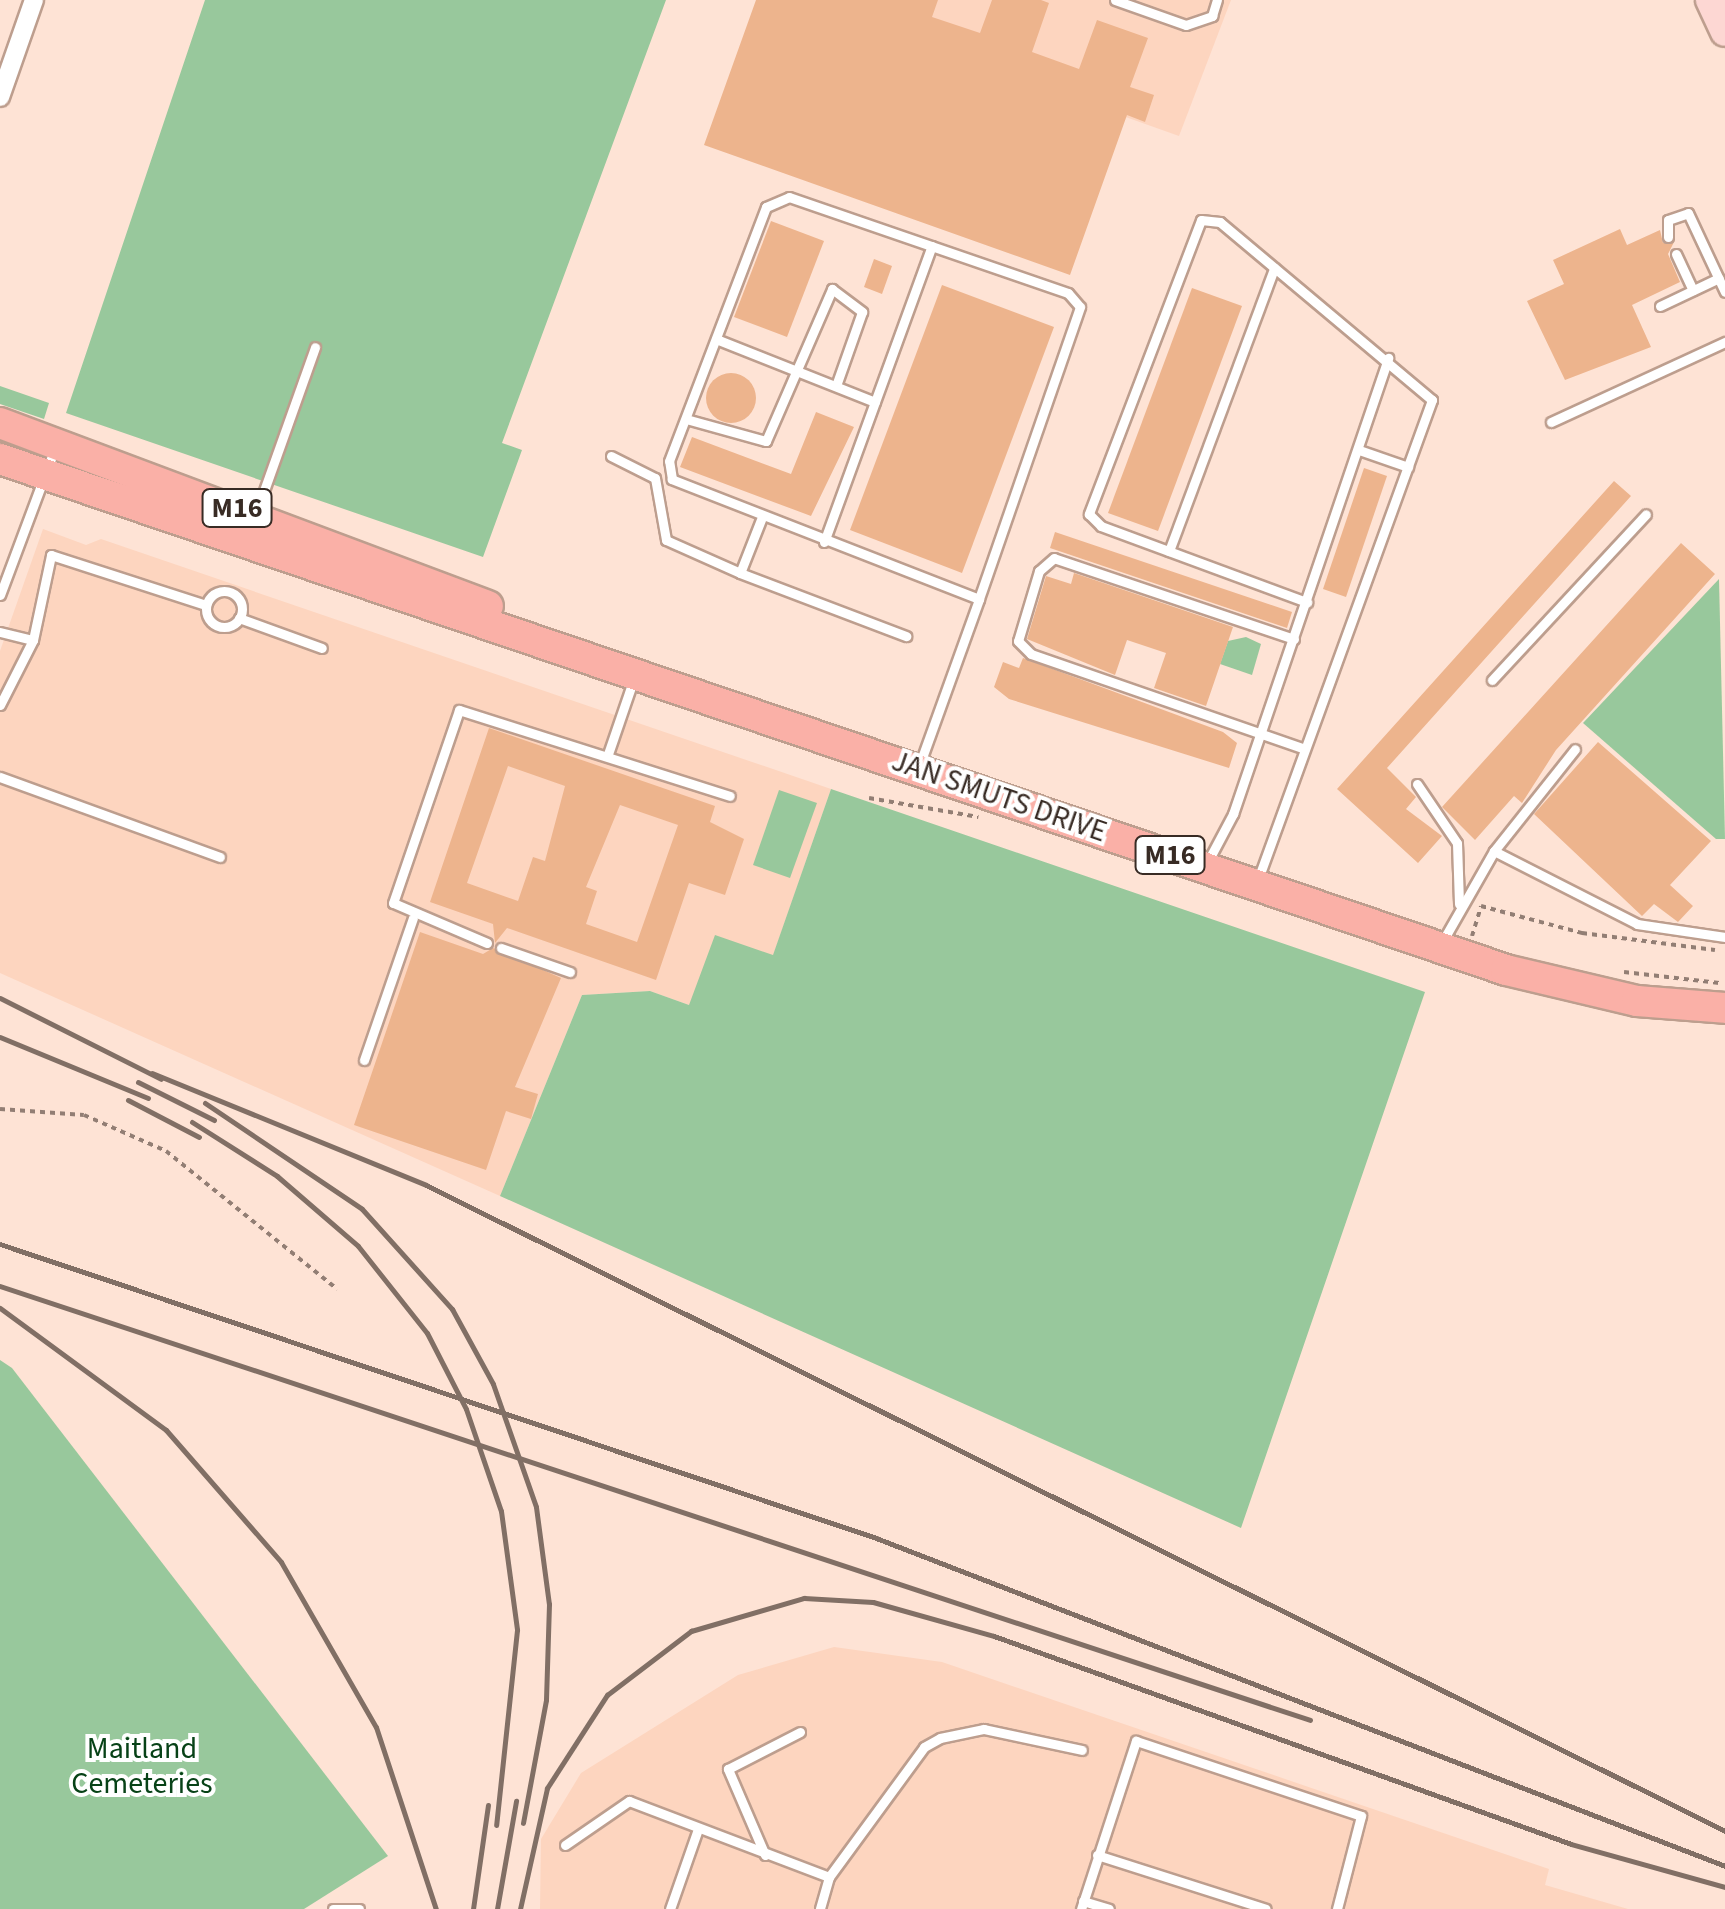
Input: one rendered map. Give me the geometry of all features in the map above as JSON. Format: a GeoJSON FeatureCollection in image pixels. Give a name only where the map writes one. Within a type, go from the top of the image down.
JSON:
{"type":"FeatureCollection","features":[{"type":"Feature","properties":{"kind":"main road","name":"JAN SMUTS DRIVE"},"geometry":{"type":"LineString","coordinates":[[0,423],[255,515],[629,670]]}},
{"type":"Feature","properties":{"kind":"main road","name":"JAN SMUTS DRIVE"},"geometry":{"type":"LineString","coordinates":[[0,459],[1440,948],[1592,993],[1725,1008]]}},
{"type":"Feature","properties":{"kind":"street"},"geometry":{"type":"LineString","coordinates":[[0,98],[34,0]]}},
{"type":"Feature","properties":{"kind":"street"},"geometry":{"type":"LineString","coordinates":[[1710,0],[1725,32]]}},
{"type":"Feature","properties":{"kind":"lane"},"geometry":{"type":"LineString","coordinates":[[1115,0],[1186,25],[1212,16],[1217,0]]}},
{"type":"Feature","properties":{"kind":"lane"},"geometry":{"type":"LineString","coordinates":[[918,769],[979,599],[1080,307],[1068,293],[789,196],[766,208],[686,419],[672,480],[979,599]]}},
{"type":"Feature","properties":{"kind":"lane"},"geometry":{"type":"LineString","coordinates":[[1668,237],[1668,220],[1688,213],[1725,292]]}},
{"type":"Feature","properties":{"kind":"lane"},"geometry":{"type":"LineString","coordinates":[[1256,885],[1302,748],[1432,400],[1388,358],[1220,222],[1193,226],[1088,509],[1096,524],[1307,602]]}},
{"type":"Feature","properties":{"kind":"lane"},"geometry":{"type":"LineString","coordinates":[[824,542],[932,246]]}},
{"type":"Feature","properties":{"kind":"lane"},"geometry":{"type":"LineString","coordinates":[[1676,254],[1693,290]]}},
{"type":"Feature","properties":{"kind":"lane"},"geometry":{"type":"LineString","coordinates":[[1169,551],[1274,268]]}},
{"type":"Feature","properties":{"kind":"lane"},"geometry":{"type":"LineString","coordinates":[[1660,306],[1720,278]]}},
{"type":"Feature","properties":{"kind":"lane"},"geometry":{"type":"LineString","coordinates":[[686,419],[763,443],[823,297],[838,290],[862,312],[836,386]]}},
{"type":"Feature","properties":{"kind":"lane"},"geometry":{"type":"LineString","coordinates":[[716,339],[875,402]]}},
{"type":"Feature","properties":{"kind":"lane"},"geometry":{"type":"LineString","coordinates":[[1551,422],[1725,342]]}},
{"type":"Feature","properties":{"kind":"lane"},"geometry":{"type":"LineString","coordinates":[[255,515],[314,347]]}},
{"type":"Feature","properties":{"kind":"lane"},"geometry":{"type":"LineString","coordinates":[[1205,868],[1294,639],[1388,358]]}},
{"type":"Feature","properties":{"kind":"lane"},"geometry":{"type":"LineString","coordinates":[[0,595],[57,442]]}},
{"type":"Feature","properties":{"kind":"lane"},"geometry":{"type":"LineString","coordinates":[[1359,450],[1408,467]]}},
{"type":"Feature","properties":{"kind":"lane"},"geometry":{"type":"LineString","coordinates":[[611,456],[655,478],[666,540],[740,573],[906,636]]}},
{"type":"Feature","properties":{"kind":"lane"},"geometry":{"type":"LineString","coordinates":[[1492,680],[1646,514]]}},
{"type":"Feature","properties":{"kind":"lane"},"geometry":{"type":"LineString","coordinates":[[740,573],[762,518]]}},
{"type":"Feature","properties":{"kind":"lane"},"geometry":{"type":"LineString","coordinates":[[0,705],[33,640],[51,554],[206,605],[222,628],[240,618]]}},
{"type":"Feature","properties":{"kind":"lane"},"geometry":{"type":"LineString","coordinates":[[1294,639],[1063,559],[1040,570],[1019,632],[1022,649],[1302,748]]}},
{"type":"Feature","properties":{"kind":"lane"},"geometry":{"type":"LineString","coordinates":[[206,605],[230,592],[240,618],[322,648]]}},
{"type":"Feature","properties":{"kind":"lane"},"geometry":{"type":"LineString","coordinates":[[0,632],[33,640]]}},
{"type":"Feature","properties":{"kind":"lane"},"geometry":{"type":"LineString","coordinates":[[608,754],[629,670]]}},
{"type":"Feature","properties":{"kind":"lane"},"geometry":{"type":"LineString","coordinates":[[487,943],[413,918],[394,896],[459,710],[608,754],[730,796]]}},
{"type":"Feature","properties":{"kind":"lane"},"geometry":{"type":"LineString","coordinates":[[1440,948],[1459,904],[1494,851],[1575,749]]}},
{"type":"Feature","properties":{"kind":"lane"},"geometry":{"type":"LineString","coordinates":[[0,777],[220,857]]}},
{"type":"Feature","properties":{"kind":"lane"},"geometry":{"type":"LineString","coordinates":[[1417,784],[1457,843],[1459,904]]}},
{"type":"Feature","properties":{"kind":"lane"},"geometry":{"type":"LineString","coordinates":[[1494,851],[1637,924],[1725,938]]}},
{"type":"Feature","properties":{"kind":"lane"},"geometry":{"type":"LineString","coordinates":[[364,1060],[413,918]]}},
{"type":"Feature","properties":{"kind":"lane"},"geometry":{"type":"LineString","coordinates":[[500,948],[570,972]]}},
{"type":"Feature","properties":{"kind":"lane"},"geometry":{"type":"LineString","coordinates":[[820,1909],[830,1877],[924,1746],[940,1738],[984,1730],[1082,1750]]}},
{"type":"Feature","properties":{"kind":"lane"},"geometry":{"type":"LineString","coordinates":[[764,1855],[728,1768],[800,1732]]}},
{"type":"Feature","properties":{"kind":"lane"},"geometry":{"type":"LineString","coordinates":[[1109,1909],[1082,1905],[1136,1741],[1361,1816],[1336,1909]]}},
{"type":"Feature","properties":{"kind":"lane"},"geometry":{"type":"LineString","coordinates":[[566,1844],[629,1801],[697,1832],[830,1877]]}},
{"type":"Feature","properties":{"kind":"lane"},"geometry":{"type":"LineString","coordinates":[[670,1909],[697,1832]]}},
{"type":"Feature","properties":{"kind":"lane"},"geometry":{"type":"LineString","coordinates":[[1096,1854],[1266,1909]]}},
{"type":"Feature","properties":{"kind":"lane"},"geometry":{"type":"LineString","coordinates":[[333,1909],[359,1909]]}},
{"type":"Feature","properties":{"kind":"path"},"geometry":{"type":"LineString","coordinates":[[869,798],[978,821],[982,805]]}},
{"type":"Feature","properties":{"kind":"path"},"geometry":{"type":"LineString","coordinates":[[1471,942],[1481,906],[1612,938],[1725,951]]}},
{"type":"Feature","properties":{"kind":"path"},"geometry":{"type":"LineString","coordinates":[[0,1109],[84,1115],[166,1152],[338,1289]]}},
{"type":"Feature","properties":{"kind":"shaded area"},"geometry":{"type":"Polygon","coordinates":[[[797,0],[1231,0],[1179,136],[797,0]]]}},
{"type":"Feature","properties":{"kind":"shaded area"},"geometry":{"type":"Polygon","coordinates":[[[43,529],[86,545],[101,539],[831,789],[773,956],[689,1005],[650,991],[582,995],[500,1196],[0,973],[0,651],[43,529]]]}},
{"type":"Feature","properties":{"kind":"shaded area"},"geometry":{"type":"Polygon","coordinates":[[[834,1647],[942,1662],[1549,1869],[1545,1885],[1628,1909],[540,1909],[541,1839],[581,1773],[738,1675],[834,1647]]]}},
{"type":"Feature","properties":{"kind":"green space"},"geometry":{"type":"Polygon","coordinates":[[[205,0],[666,0],[502,443],[522,450],[483,557],[66,413],[205,0]]]}},
{"type":"Feature","properties":{"kind":"green space"},"geometry":{"type":"Polygon","coordinates":[[[0,386],[49,403],[44,419],[0,404],[0,386]]]}},
{"type":"Feature","properties":{"kind":"green space"},"geometry":{"type":"Polygon","coordinates":[[[1719,579],[1725,839],[1716,839],[1583,723],[1719,579]]]}},
{"type":"Feature","properties":{"kind":"green space"},"geometry":{"type":"Polygon","coordinates":[[[1246,637],[1261,644],[1252,675],[1220,664],[1228,641],[1246,637]]]}},
{"type":"Feature","properties":{"kind":"green space"},"geometry":{"type":"Polygon","coordinates":[[[831,789],[1425,992],[1241,1528],[500,1196],[582,995],[650,991],[689,1005],[715,935],[773,955],[831,789]]]}},
{"type":"Feature","properties":{"kind":"green space"},"geometry":{"type":"Polygon","coordinates":[[[779,790],[817,803],[790,878],[753,865],[779,790]]]}},
{"type":"Feature","properties":{"kind":"green space","name":"Maitland Cemeteries"},"geometry":{"type":"Polygon","coordinates":[[[0,1360],[12,1368],[388,1856],[304,1909],[0,1909],[0,1360]]]}},
{"type":"Feature","properties":{"kind":"building"},"geometry":{"type":"Polygon","coordinates":[[[756,0],[938,0],[932,17],[980,33],[992,0],[1041,0],[1049,3],[1032,52],[1079,69],[1097,20],[1148,38],[1130,87],[1154,95],[1145,122],[1127,115],[1070,275],[704,145],[756,0]]]}},
{"type":"Feature","properties":{"kind":"building"},"geometry":{"type":"Polygon","coordinates":[[[771,221],[824,241],[787,337],[734,317],[771,221]]]}},
{"type":"Feature","properties":{"kind":"building"},"geometry":{"type":"Polygon","coordinates":[[[1620,229],[1627,245],[1660,230],[1663,243],[1675,240],[1668,254],[1680,282],[1632,305],[1651,347],[1565,380],[1527,301],[1564,284],[1553,260],[1620,229]]]}},
{"type":"Feature","properties":{"kind":"building"},"geometry":{"type":"Polygon","coordinates":[[[874,259],[892,266],[882,294],[864,287],[874,259]]]}},
{"type":"Feature","properties":{"kind":"building"},"geometry":{"type":"Polygon","coordinates":[[[942,285],[1054,327],[962,573],[850,530],[942,285]]]}},
{"type":"Feature","properties":{"kind":"building"},"geometry":{"type":"Polygon","coordinates":[[[1192,288],[1242,306],[1158,531],[1108,513],[1192,288]]]}},
{"type":"Feature","properties":{"kind":"building"},"geometry":{"type":"Polygon","coordinates":[[[731,373],[749,380],[756,398],[749,416],[731,423],[713,416],[706,398],[713,380],[731,373]]]}},
{"type":"Feature","properties":{"kind":"building"},"geometry":{"type":"Polygon","coordinates":[[[816,412],[854,427],[811,516],[680,467],[692,437],[791,474],[816,412]]]}},
{"type":"Feature","properties":{"kind":"building"},"geometry":{"type":"Polygon","coordinates":[[[1364,468],[1387,476],[1346,597],[1323,589],[1364,468]]]}},
{"type":"Feature","properties":{"kind":"building"},"geometry":{"type":"Polygon","coordinates":[[[1614,481],[1631,496],[1387,768],[1416,797],[1406,809],[1442,836],[1418,863],[1337,789],[1614,481]]]}},
{"type":"Feature","properties":{"kind":"building"},"geometry":{"type":"Polygon","coordinates":[[[1055,532],[1292,612],[1287,628],[1050,548],[1055,532]]]}},
{"type":"Feature","properties":{"kind":"building"},"geometry":{"type":"Polygon","coordinates":[[[1681,543],[1715,574],[1556,750],[1522,803],[1514,796],[1475,840],[1442,807],[1681,543]]]}},
{"type":"Feature","properties":{"kind":"building"},"geometry":{"type":"Polygon","coordinates":[[[1074,573],[1233,627],[1206,706],[1154,688],[1166,653],[1127,640],[1115,675],[1027,639],[1046,576],[1071,584],[1074,573]]]}},
{"type":"Feature","properties":{"kind":"building"},"geometry":{"type":"Polygon","coordinates":[[[1023,658],[1223,732],[1237,743],[1229,768],[1009,699],[994,687],[1003,662],[1019,668],[1023,658]]]}},
{"type":"Feature","properties":{"kind":"building"},"geometry":{"type":"Polygon","coordinates":[[[489,728],[715,806],[710,822],[744,839],[725,895],[689,883],[656,980],[507,928],[495,943],[493,924],[430,902],[489,728]],[[508,766],[467,883],[518,901],[533,857],[545,861],[565,786],[508,766]],[[620,805],[586,887],[597,891],[586,924],[637,942],[678,825],[620,805]]]}},
{"type":"Feature","properties":{"kind":"building"},"geometry":{"type":"Polygon","coordinates":[[[1598,742],[1711,841],[1670,885],[1693,906],[1678,922],[1654,904],[1642,916],[1534,814],[1598,742]]]}},
{"type":"Feature","properties":{"kind":"building"},"geometry":{"type":"Polygon","coordinates":[[[420,932],[483,954],[493,948],[561,978],[515,1087],[538,1094],[531,1119],[506,1111],[486,1170],[354,1125],[420,932]]]}},
{"type":"Feature","properties":{"kind":"railway"},"geometry":{"type":"LineString","coordinates":[[0,998],[161,1079]]}},
{"type":"Feature","properties":{"kind":"railway"},"geometry":{"type":"LineString","coordinates":[[0,1037],[148,1098]]}},
{"type":"Feature","properties":{"kind":"railway"},"geometry":{"type":"LineString","coordinates":[[152,1073],[426,1185],[1725,1831]]}},
{"type":"Feature","properties":{"kind":"railway"},"geometry":{"type":"LineString","coordinates":[[138,1082],[214,1120]]}},
{"type":"Feature","properties":{"kind":"railway"},"geometry":{"type":"LineString","coordinates":[[128,1100],[199,1137]]}},
{"type":"Feature","properties":{"kind":"railway"},"geometry":{"type":"LineString","coordinates":[[205,1103],[362,1209],[452,1309],[493,1384],[536,1507],[549,1604],[546,1700],[523,1823]]}},
{"type":"Feature","properties":{"kind":"railway"},"geometry":{"type":"LineString","coordinates":[[192,1122],[277,1176],[358,1246],[427,1333],[466,1409],[501,1511],[517,1630],[496,1825]]}},
{"type":"Feature","properties":{"kind":"railway"},"geometry":{"type":"LineString","coordinates":[[0,1244],[876,1538],[1725,1866]]}},
{"type":"Feature","properties":{"kind":"railway"},"geometry":{"type":"LineString","coordinates":[[0,1286],[1310,1720]]}},
{"type":"Feature","properties":{"kind":"railway"},"geometry":{"type":"LineString","coordinates":[[0,1308],[166,1430],[281,1562],[376,1727],[436,1909]]}},
{"type":"Feature","properties":{"kind":"railway"},"geometry":{"type":"LineString","coordinates":[[520,1909],[547,1788],[607,1695],[691,1631],[804,1598],[873,1602],[994,1636],[1571,1844],[1725,1887]]}},
{"type":"Feature","properties":{"kind":"railway"},"geometry":{"type":"LineString","coordinates":[[497,1909],[516,1801]]}},
{"type":"Feature","properties":{"kind":"railway"},"geometry":{"type":"LineString","coordinates":[[473,1909],[488,1805]]}}]}
